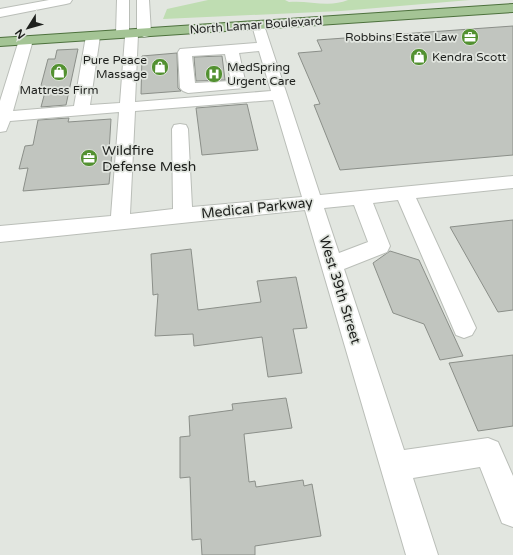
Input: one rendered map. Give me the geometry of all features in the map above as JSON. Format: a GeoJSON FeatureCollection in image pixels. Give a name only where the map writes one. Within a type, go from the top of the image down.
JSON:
{"type":"FeatureCollection","features":[{"type":"Feature","properties":{"kind":"main road"},"geometry":{"type":"LineString","coordinates":[[458,12],[490,0]]}},
{"type":"Feature","properties":{"kind":"main road","name":"North Lamar Boulevard"},"geometry":{"type":"LineString","coordinates":[[0,42],[513,8]]}},
{"type":"Feature","properties":{"kind":"street"},"geometry":{"type":"LineString","coordinates":[[0,13],[66,0]]}},
{"type":"Feature","properties":{"kind":"street"},"geometry":{"type":"LineString","coordinates":[[123,0],[133,33]]}},
{"type":"Feature","properties":{"kind":"street"},"geometry":{"type":"LineString","coordinates":[[120,222],[126,107],[133,33],[143,0]]}},
{"type":"Feature","properties":{"kind":"street","name":"West 39th Street"},"geometry":{"type":"LineString","coordinates":[[258,25],[422,555]]}},
{"type":"Feature","properties":{"kind":"street"},"geometry":{"type":"LineString","coordinates":[[81,111],[93,36]]}},
{"type":"Feature","properties":{"kind":"street"},"geometry":{"type":"LineString","coordinates":[[26,40],[1,121],[81,111],[280,95]]}},
{"type":"Feature","properties":{"kind":"street"},"geometry":{"type":"LineString","coordinates":[[231,49],[265,47]]}},
{"type":"Feature","properties":{"kind":"street"},"geometry":{"type":"LineString","coordinates":[[180,129],[183,216]]}},
{"type":"Feature","properties":{"kind":"street","name":"Medical Parkway"},"geometry":{"type":"LineString","coordinates":[[0,234],[513,182]]}},
{"type":"Feature","properties":{"kind":"street"},"geometry":{"type":"LineString","coordinates":[[404,193],[464,328]]}},
{"type":"Feature","properties":{"kind":"street"},"geometry":{"type":"LineString","coordinates":[[332,265],[380,246],[361,197]]}},
{"type":"Feature","properties":{"kind":"street"},"geometry":{"type":"LineString","coordinates":[[394,466],[488,452],[513,512]]}},
{"type":"Feature","properties":{"kind":"green space"},"geometry":{"type":"Polygon","coordinates":[[[208,0],[285,0],[289,2],[326,4],[348,0],[470,0],[341,11],[163,19],[167,9],[208,0]]]}},
{"type":"Feature","properties":{"kind":"building"},"geometry":{"type":"Polygon","coordinates":[[[513,26],[513,155],[340,170],[314,105],[320,104],[298,53],[322,51],[317,40],[513,26]]]}},
{"type":"Feature","properties":{"kind":"building","name":"Mattress Firm"},"geometry":{"type":"Polygon","coordinates":[[[78,49],[66,105],[41,107],[45,92],[39,93],[48,59],[55,59],[57,50],[78,49]]]}},
{"type":"Feature","properties":{"kind":"building","name":"Pure Peace Massage"},"geometry":{"type":"Polygon","coordinates":[[[177,53],[178,88],[181,91],[141,94],[142,56],[177,53]]]}},
{"type":"Feature","properties":{"kind":"building","name":"MedSpring Urgent Care"},"geometry":{"type":"Polygon","coordinates":[[[222,56],[225,80],[196,81],[194,57],[222,56]]]}},
{"type":"Feature","properties":{"kind":"building"},"geometry":{"type":"Polygon","coordinates":[[[247,104],[258,150],[202,155],[196,108],[247,104]]]}},
{"type":"Feature","properties":{"kind":"building"},"geometry":{"type":"Polygon","coordinates":[[[69,118],[68,122],[111,119],[109,152],[112,152],[109,184],[23,191],[28,168],[19,169],[25,146],[33,145],[38,120],[69,118]]]}},
{"type":"Feature","properties":{"kind":"building"},"geometry":{"type":"Polygon","coordinates":[[[513,220],[513,310],[498,312],[450,227],[513,220]]]}},
{"type":"Feature","properties":{"kind":"building"},"geometry":{"type":"Polygon","coordinates":[[[191,249],[198,310],[261,302],[257,281],[296,277],[307,328],[293,329],[302,373],[268,377],[262,337],[194,346],[193,334],[155,336],[158,294],[153,295],[151,254],[191,249]]]}},
{"type":"Feature","properties":{"kind":"building"},"geometry":{"type":"Polygon","coordinates":[[[390,251],[419,260],[463,356],[440,360],[424,324],[393,313],[373,263],[390,251]]]}},
{"type":"Feature","properties":{"kind":"building"},"geometry":{"type":"Polygon","coordinates":[[[513,355],[513,426],[478,431],[449,363],[513,355]]]}},
{"type":"Feature","properties":{"kind":"building"},"geometry":{"type":"Polygon","coordinates":[[[286,398],[292,428],[244,434],[249,482],[255,481],[256,487],[303,480],[304,486],[312,484],[321,536],[255,546],[255,555],[202,555],[201,539],[192,540],[190,477],[180,478],[180,437],[190,436],[189,416],[233,410],[232,404],[286,398]]]}},
{"type":"Feature","properties":{"kind":"place","name":"Robbins Estate Law"},"geometry":{"type":"Point","coordinates":[470,37]}},
{"type":"Feature","properties":{"kind":"place","name":"Kendra Scott"},"geometry":{"type":"Point","coordinates":[419,57]}},
{"type":"Feature","properties":{"kind":"place","name":"Pure Peace Massage"},"geometry":{"type":"Point","coordinates":[160,67]}},
{"type":"Feature","properties":{"kind":"place","name":"Mattress Firm"},"geometry":{"type":"Point","coordinates":[59,72]}},
{"type":"Feature","properties":{"kind":"place","name":"MedSpring Urgent Care"},"geometry":{"type":"Point","coordinates":[214,74]}},
{"type":"Feature","properties":{"kind":"place","name":"Wildfire Defense Mesh"},"geometry":{"type":"Point","coordinates":[89,158]}}]}
